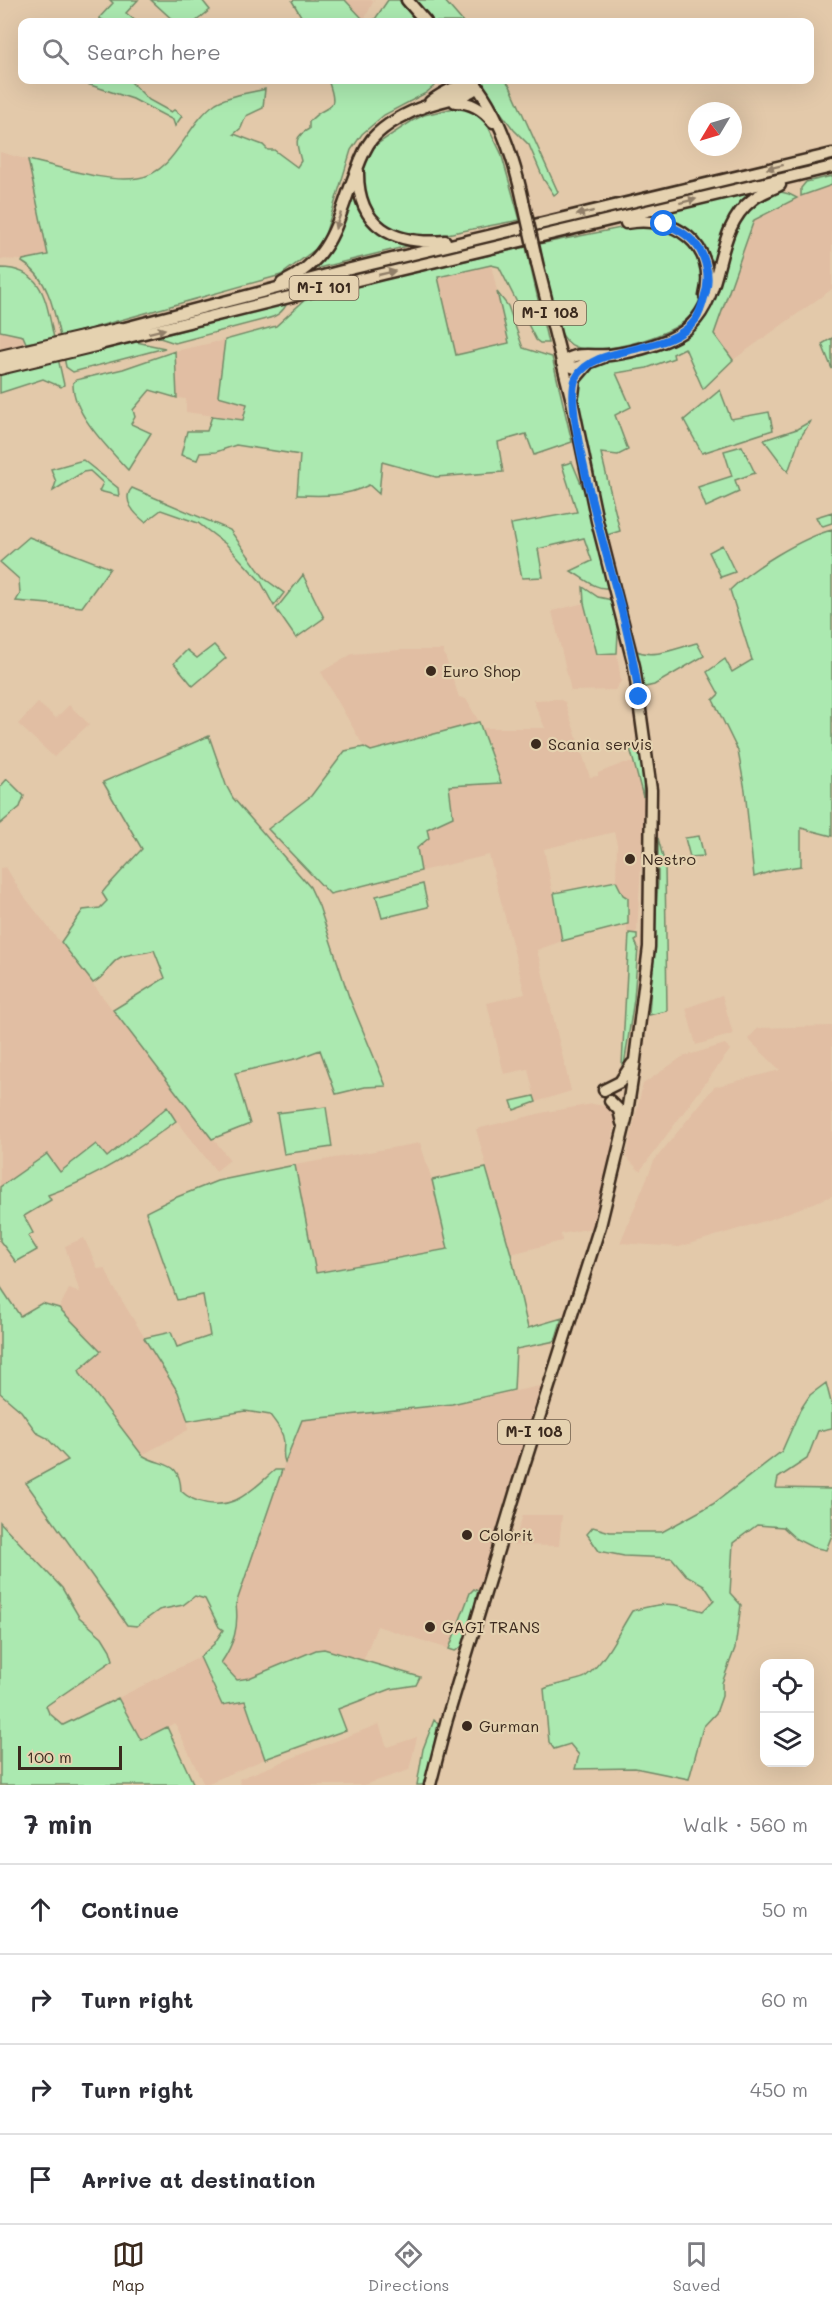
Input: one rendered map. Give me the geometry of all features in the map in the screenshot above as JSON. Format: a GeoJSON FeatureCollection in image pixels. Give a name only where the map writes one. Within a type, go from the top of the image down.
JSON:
{"type":"FeatureCollection","features":[{"type":"Feature","properties":{"kind":"highway","name":"M-I 101"},"geometry":{"type":"LineString","coordinates":[[0,368],[121,329]]}},
{"type":"Feature","properties":{"kind":"highway","name":"M-I 101"},"geometry":{"type":"LineString","coordinates":[[68,347],[100,344]]}},
{"type":"Feature","properties":{"kind":"highway","name":"M-I 101"},"geometry":{"type":"LineString","coordinates":[[0,357],[48,352]]}},
{"type":"Feature","properties":{"kind":"main road"},"geometry":{"type":"LineString","coordinates":[[408,0],[423,18]]}},
{"type":"Feature","properties":{"kind":"main road"},"geometry":{"type":"LineString","coordinates":[[442,94],[448,84]]}},
{"type":"Feature","properties":{"kind":"main road"},"geometry":{"type":"LineString","coordinates":[[226,303],[285,282],[315,260],[331,239],[358,166],[372,139],[384,129],[429,105],[442,94],[460,86],[475,84]]}},
{"type":"Feature","properties":{"kind":"main road"},"geometry":{"type":"LineString","coordinates":[[429,105],[458,98],[475,84]]}},
{"type":"Feature","properties":{"kind":"main road","name":"M-I 108"},"geometry":{"type":"LineString","coordinates":[[430,1785],[447,1719],[517,1486],[600,1226],[625,1120],[647,966],[650,922],[651,801],[647,750],[631,648],[597,521],[572,401],[514,165],[503,136],[475,84]]}},
{"type":"Feature","properties":{"kind":"main road"},"geometry":{"type":"LineString","coordinates":[[429,105],[439,106],[465,102],[477,107],[489,116],[503,136]]}},
{"type":"Feature","properties":{"kind":"main road","name":"M-I 101"},"geometry":{"type":"LineString","coordinates":[[121,329],[342,271],[832,154]]}},
{"type":"Feature","properties":{"kind":"main road"},"geometry":{"type":"LineString","coordinates":[[358,166],[358,190],[363,209],[376,224],[389,234],[419,242],[447,241],[501,232]]}},
{"type":"Feature","properties":{"kind":"main road","name":"M-I 101"},"geometry":{"type":"LineString","coordinates":[[100,344],[832,166]]}},
{"type":"Feature","properties":{"kind":"main road"},"geometry":{"type":"LineString","coordinates":[[562,363],[575,368],[586,360],[662,342],[682,332],[697,317],[711,295],[726,243],[737,216],[753,199],[794,176]]}},
{"type":"Feature","properties":{"kind":"main road"},"geometry":{"type":"LineString","coordinates":[[550,235],[561,237],[640,221],[657,222],[676,228],[694,242],[707,268],[706,293],[697,317]]}},
{"type":"Feature","properties":{"kind":"main road"},"geometry":{"type":"LineString","coordinates":[[555,332],[566,347],[586,360]]}},
{"type":"Feature","properties":{"kind":"main road"},"geometry":{"type":"LineString","coordinates":[[572,401],[575,379],[586,360]]}},
{"type":"Feature","properties":{"kind":"main road"},"geometry":{"type":"LineString","coordinates":[[604,1090],[613,1087],[623,1079],[636,1050]]}},
{"type":"Feature","properties":{"kind":"main road"},"geometry":{"type":"LineString","coordinates":[[610,1101],[621,1115],[620,1139]]}},
{"type":"Feature","properties":{"kind":"shaded area"},"geometry":{"type":"Polygon","coordinates":[[[345,0],[374,0],[365,18],[362,18],[345,0]]]}},
{"type":"Feature","properties":{"kind":"shaded area"},"geometry":{"type":"Polygon","coordinates":[[[0,152],[28,160],[48,255],[23,260],[0,259],[0,152]]]}},
{"type":"Feature","properties":{"kind":"shaded area"},"geometry":{"type":"Polygon","coordinates":[[[832,185],[832,289],[733,360],[714,334],[754,220],[805,193],[832,185]]]}},
{"type":"Feature","properties":{"kind":"shaded area"},"geometry":{"type":"Polygon","coordinates":[[[491,265],[509,343],[456,355],[438,277],[491,265]]]}},
{"type":"Feature","properties":{"kind":"shaded area"},"geometry":{"type":"Polygon","coordinates":[[[0,331],[24,336],[26,343],[0,349],[0,331]]]}},
{"type":"Feature","properties":{"kind":"shaded area"},"geometry":{"type":"Polygon","coordinates":[[[225,340],[218,395],[248,404],[243,420],[186,412],[186,399],[177,398],[175,351],[225,340]]]}},
{"type":"Feature","properties":{"kind":"shaded area"},"geometry":{"type":"Polygon","coordinates":[[[584,603],[597,654],[617,653],[621,681],[615,690],[571,691],[552,611],[584,603]]]}},
{"type":"Feature","properties":{"kind":"shaded area"},"geometry":{"type":"Polygon","coordinates":[[[400,650],[443,650],[459,697],[466,699],[479,722],[370,752],[364,747],[321,672],[352,654],[400,650]]]}},
{"type":"Feature","properties":{"kind":"shaded area"},"geometry":{"type":"Polygon","coordinates":[[[559,699],[565,702],[590,777],[598,776],[598,773],[624,763],[633,763],[643,797],[644,816],[637,931],[635,933],[627,933],[628,898],[623,895],[616,881],[617,844],[614,832],[544,849],[562,941],[537,950],[571,1091],[536,1102],[528,1069],[504,1074],[487,1003],[525,994],[489,855],[421,871],[417,847],[427,841],[427,829],[448,786],[501,783],[482,728],[545,728],[533,700],[559,699]]]}},
{"type":"Feature","properties":{"kind":"shaded area"},"geometry":{"type":"Polygon","coordinates":[[[38,703],[56,718],[69,705],[89,724],[54,757],[18,724],[38,703]]]}},
{"type":"Feature","properties":{"kind":"shaded area"},"geometry":{"type":"Polygon","coordinates":[[[6,867],[20,891],[230,1160],[216,1171],[167,1108],[106,1157],[96,1144],[60,1172],[46,1154],[0,1187],[0,868],[6,867]]]}},
{"type":"Feature","properties":{"kind":"shaded area"},"geometry":{"type":"Polygon","coordinates":[[[722,995],[733,1034],[696,1045],[686,1008],[722,995]]]}},
{"type":"Feature","properties":{"kind":"shaded area"},"geometry":{"type":"Polygon","coordinates":[[[832,1026],[832,1196],[771,1219],[679,1247],[620,1243],[654,1161],[714,1087],[780,1070],[748,1039],[758,1028],[832,1026]]]}},
{"type":"Feature","properties":{"kind":"shaded area"},"geometry":{"type":"Polygon","coordinates":[[[725,1044],[730,1050],[640,1171],[626,1157],[643,1084],[682,1057],[725,1044]]]}},
{"type":"Feature","properties":{"kind":"shaded area"},"geometry":{"type":"Polygon","coordinates":[[[593,1104],[605,1106],[614,1115],[615,1120],[611,1151],[592,1228],[561,1234],[562,1241],[511,1254],[476,1129],[546,1112],[593,1104]]]}},
{"type":"Feature","properties":{"kind":"shaded area"},"geometry":{"type":"Polygon","coordinates":[[[420,1143],[432,1180],[449,1249],[316,1273],[295,1165],[420,1143]]]}},
{"type":"Feature","properties":{"kind":"shaded area"},"geometry":{"type":"Polygon","coordinates":[[[84,1238],[98,1269],[105,1268],[113,1286],[178,1392],[188,1421],[188,1430],[142,1455],[78,1370],[100,1351],[59,1308],[69,1289],[80,1293],[65,1246],[84,1238]]]}},
{"type":"Feature","properties":{"kind":"shaded area"},"geometry":{"type":"Polygon","coordinates":[[[545,1385],[513,1474],[478,1591],[476,1589],[470,1593],[449,1649],[377,1626],[363,1661],[324,1649],[249,1678],[237,1680],[221,1663],[231,1649],[238,1623],[236,1604],[282,1470],[302,1420],[452,1404],[545,1385]]]}},
{"type":"Feature","properties":{"kind":"shaded area"},"geometry":{"type":"Polygon","coordinates":[[[523,1515],[562,1515],[559,1546],[513,1545],[523,1515]]]}},
{"type":"Feature","properties":{"kind":"shaded area"},"geometry":{"type":"Polygon","coordinates":[[[200,1657],[222,1705],[245,1701],[265,1759],[204,1785],[175,1723],[141,1740],[118,1698],[200,1657]]]}},
{"type":"Feature","properties":{"kind":"shaded area"},"geometry":{"type":"Polygon","coordinates":[[[379,1724],[387,1747],[417,1737],[409,1770],[364,1785],[241,1785],[239,1779],[379,1724]]]}},
{"type":"Feature","properties":{"kind":"green space"},"geometry":{"type":"Polygon","coordinates":[[[110,0],[138,0],[126,13],[132,18],[99,18],[113,3],[110,0]]]}},
{"type":"Feature","properties":{"kind":"green space"},"geometry":{"type":"Polygon","coordinates":[[[151,0],[202,0],[210,10],[200,18],[171,18],[151,0]]]}},
{"type":"Feature","properties":{"kind":"green space"},"geometry":{"type":"Polygon","coordinates":[[[345,0],[362,18],[301,18],[292,1],[345,0]]]}},
{"type":"Feature","properties":{"kind":"green space"},"geometry":{"type":"Polygon","coordinates":[[[388,0],[399,0],[414,18],[376,18],[388,0]]]}},
{"type":"Feature","properties":{"kind":"green space"},"geometry":{"type":"Polygon","coordinates":[[[413,0],[444,0],[460,18],[428,18],[413,0]]]}},
{"type":"Feature","properties":{"kind":"green space"},"geometry":{"type":"Polygon","coordinates":[[[87,84],[133,84],[149,100],[171,112],[174,110],[182,116],[175,126],[173,120],[133,99],[87,84]]]}},
{"type":"Feature","properties":{"kind":"green space"},"geometry":{"type":"Polygon","coordinates":[[[329,84],[436,84],[426,93],[384,115],[362,134],[351,150],[324,238],[317,248],[281,275],[60,337],[44,285],[31,268],[22,262],[48,255],[28,160],[83,174],[125,179],[138,178],[162,167],[205,112],[216,103],[233,96],[265,89],[263,108],[246,116],[241,128],[234,134],[263,145],[268,150],[274,150],[297,167],[301,161],[297,146],[298,139],[309,129],[309,122],[315,116],[330,107],[333,99],[329,84]]]}},
{"type":"Feature","properties":{"kind":"green space"},"geometry":{"type":"Polygon","coordinates":[[[479,84],[508,84],[510,86],[558,192],[554,195],[544,180],[529,145],[514,130],[479,84]]]}},
{"type":"Feature","properties":{"kind":"green space"},"geometry":{"type":"Polygon","coordinates":[[[463,106],[483,116],[501,153],[520,220],[421,239],[385,227],[373,216],[365,201],[361,177],[364,160],[374,146],[412,121],[424,115],[463,106]]]}},
{"type":"Feature","properties":{"kind":"green space"},"geometry":{"type":"Polygon","coordinates":[[[832,176],[832,185],[801,196],[801,188],[806,182],[832,176]]]}},
{"type":"Feature","properties":{"kind":"green space"},"geometry":{"type":"Polygon","coordinates":[[[353,184],[362,211],[412,245],[306,271],[316,262],[353,184]]]}},
{"type":"Feature","properties":{"kind":"green space"},"geometry":{"type":"Polygon","coordinates":[[[761,189],[747,200],[712,281],[709,265],[673,223],[657,215],[761,189]]]}},
{"type":"Feature","properties":{"kind":"green space"},"geometry":{"type":"Polygon","coordinates":[[[777,191],[797,198],[754,220],[714,334],[733,360],[703,389],[685,348],[673,354],[674,358],[647,368],[616,373],[631,407],[615,415],[628,450],[618,455],[601,453],[620,531],[607,535],[581,423],[578,383],[592,366],[676,340],[688,332],[736,223],[748,206],[777,191]]]}},
{"type":"Feature","properties":{"kind":"green space"},"geometry":{"type":"Polygon","coordinates":[[[641,224],[677,233],[698,254],[704,271],[704,279],[698,304],[689,317],[680,324],[652,337],[602,349],[573,346],[566,341],[560,331],[539,244],[641,224]]]}},
{"type":"Feature","properties":{"kind":"green space"},"geometry":{"type":"Polygon","coordinates":[[[526,247],[548,343],[540,343],[536,340],[499,267],[491,265],[438,277],[456,355],[509,343],[497,292],[508,306],[523,348],[552,357],[572,442],[534,455],[526,434],[498,442],[503,472],[436,477],[382,462],[379,494],[369,485],[343,494],[297,495],[300,455],[236,445],[216,452],[200,453],[197,460],[181,455],[187,431],[207,431],[212,416],[243,420],[247,404],[218,396],[225,340],[276,326],[308,297],[526,247]]]}},
{"type":"Feature","properties":{"kind":"green space"},"geometry":{"type":"Polygon","coordinates":[[[0,268],[26,274],[35,281],[49,312],[54,338],[26,343],[23,336],[0,331],[0,268]]]}},
{"type":"Feature","properties":{"kind":"green space"},"geometry":{"type":"Polygon","coordinates":[[[287,303],[279,314],[273,317],[175,343],[157,337],[287,303]]]}},
{"type":"Feature","properties":{"kind":"green space"},"geometry":{"type":"Polygon","coordinates":[[[832,338],[832,369],[822,344],[832,338]]]}},
{"type":"Feature","properties":{"kind":"green space"},"geometry":{"type":"Polygon","coordinates":[[[136,342],[165,348],[73,372],[66,367],[64,357],[136,342]]]}},
{"type":"Feature","properties":{"kind":"green space"},"geometry":{"type":"Polygon","coordinates":[[[175,351],[177,398],[150,390],[133,410],[135,417],[131,424],[151,433],[128,470],[85,418],[78,406],[73,383],[76,380],[123,369],[175,351]]]}},
{"type":"Feature","properties":{"kind":"green space"},"geometry":{"type":"Polygon","coordinates":[[[58,358],[64,385],[61,387],[43,379],[0,393],[0,372],[58,358]]]}},
{"type":"Feature","properties":{"kind":"green space"},"geometry":{"type":"Polygon","coordinates":[[[720,390],[731,419],[769,412],[773,430],[702,453],[684,420],[720,390]]]}},
{"type":"Feature","properties":{"kind":"green space"},"geometry":{"type":"Polygon","coordinates":[[[811,421],[800,438],[788,472],[764,440],[797,429],[811,421]]]}},
{"type":"Feature","properties":{"kind":"green space"},"geometry":{"type":"Polygon","coordinates":[[[742,446],[755,473],[735,480],[739,492],[706,507],[698,487],[732,476],[724,451],[742,446]]]}},
{"type":"Feature","properties":{"kind":"green space"},"geometry":{"type":"Polygon","coordinates":[[[83,460],[118,488],[119,496],[99,491],[103,483],[90,471],[83,472],[53,491],[56,482],[51,469],[83,460]]]}},
{"type":"Feature","properties":{"kind":"green space"},"geometry":{"type":"Polygon","coordinates":[[[572,462],[589,503],[610,587],[595,586],[571,571],[592,561],[584,538],[538,549],[543,577],[522,578],[511,524],[577,512],[562,465],[572,462]]]}},
{"type":"Feature","properties":{"kind":"green space"},"geometry":{"type":"Polygon","coordinates":[[[132,488],[230,530],[265,579],[284,593],[274,606],[261,582],[227,545],[198,523],[161,510],[145,522],[129,502],[128,497],[132,488]]]}},
{"type":"Feature","properties":{"kind":"green space"},"geometry":{"type":"Polygon","coordinates":[[[832,512],[832,523],[823,526],[819,523],[816,517],[832,512]]]}},
{"type":"Feature","properties":{"kind":"green space"},"geometry":{"type":"Polygon","coordinates":[[[832,530],[832,836],[801,828],[801,866],[775,870],[754,877],[745,790],[738,751],[713,700],[719,694],[707,672],[725,659],[732,672],[752,660],[730,590],[750,573],[778,555],[807,539],[832,530]]]}},
{"type":"Feature","properties":{"kind":"green space"},"geometry":{"type":"Polygon","coordinates":[[[29,537],[110,568],[82,607],[16,601],[20,594],[19,579],[0,562],[29,537]]]}},
{"type":"Feature","properties":{"kind":"green space"},"geometry":{"type":"Polygon","coordinates":[[[722,545],[735,572],[721,577],[709,552],[722,545]]]}},
{"type":"Feature","properties":{"kind":"green space"},"geometry":{"type":"Polygon","coordinates":[[[303,575],[324,618],[296,638],[276,609],[303,575]]]}},
{"type":"Feature","properties":{"kind":"green space"},"geometry":{"type":"Polygon","coordinates":[[[583,587],[598,597],[612,600],[618,632],[617,653],[597,654],[584,603],[583,587]]]}},
{"type":"Feature","properties":{"kind":"green space"},"geometry":{"type":"Polygon","coordinates":[[[697,643],[704,656],[654,685],[641,688],[635,650],[649,654],[697,643]]]}},
{"type":"Feature","properties":{"kind":"green space"},"geometry":{"type":"Polygon","coordinates":[[[214,645],[226,658],[193,686],[174,663],[187,650],[197,658],[214,645]]]}},
{"type":"Feature","properties":{"kind":"green space"},"geometry":{"type":"Polygon","coordinates":[[[479,722],[501,783],[449,786],[453,817],[427,829],[429,838],[417,848],[421,871],[330,894],[268,829],[311,796],[345,751],[364,747],[371,751],[479,722]]]}},
{"type":"Feature","properties":{"kind":"green space"},"geometry":{"type":"Polygon","coordinates":[[[209,736],[226,785],[233,798],[310,887],[319,906],[349,997],[386,1086],[365,1087],[336,1094],[320,1050],[299,1058],[235,1073],[250,1124],[212,1139],[113,1010],[165,978],[154,950],[121,957],[93,983],[61,942],[83,910],[100,908],[107,901],[102,893],[142,849],[103,782],[209,736]]]}},
{"type":"Feature","properties":{"kind":"green space"},"geometry":{"type":"Polygon","coordinates":[[[641,746],[644,773],[643,797],[630,748],[641,746]]]}},
{"type":"Feature","properties":{"kind":"green space"},"geometry":{"type":"Polygon","coordinates":[[[7,779],[24,796],[20,807],[0,824],[0,787],[7,779]]]}},
{"type":"Feature","properties":{"kind":"green space"},"geometry":{"type":"Polygon","coordinates":[[[699,836],[704,856],[690,857],[685,838],[699,836]]]}},
{"type":"Feature","properties":{"kind":"green space"},"geometry":{"type":"Polygon","coordinates":[[[658,838],[665,865],[667,1011],[649,1015],[658,881],[658,838]]]}},
{"type":"Feature","properties":{"kind":"green space"},"geometry":{"type":"Polygon","coordinates":[[[616,881],[623,895],[628,898],[628,924],[562,941],[554,893],[616,881]]]}},
{"type":"Feature","properties":{"kind":"green space"},"geometry":{"type":"Polygon","coordinates":[[[423,884],[428,907],[382,918],[376,896],[423,884]]]}},
{"type":"Feature","properties":{"kind":"green space"},"geometry":{"type":"Polygon","coordinates":[[[629,933],[637,934],[635,941],[638,948],[634,999],[624,1066],[622,1065],[629,933]]]}},
{"type":"Feature","properties":{"kind":"green space"},"geometry":{"type":"Polygon","coordinates":[[[534,1096],[536,1102],[514,1110],[511,1101],[534,1096]]]}},
{"type":"Feature","properties":{"kind":"green space"},"geometry":{"type":"Polygon","coordinates":[[[167,1107],[176,1121],[115,1163],[48,1195],[51,1200],[24,1216],[33,1233],[28,1236],[37,1250],[16,1262],[0,1241],[0,1187],[47,1154],[60,1172],[96,1144],[107,1157],[167,1107]]]}},
{"type":"Feature","properties":{"kind":"green space"},"geometry":{"type":"Polygon","coordinates":[[[326,1107],[332,1147],[284,1154],[277,1113],[326,1107]]]}},
{"type":"Feature","properties":{"kind":"green space"},"geometry":{"type":"Polygon","coordinates":[[[295,1165],[316,1273],[448,1249],[432,1180],[486,1168],[511,1254],[528,1328],[562,1318],[555,1341],[516,1349],[514,1390],[452,1404],[302,1420],[285,1462],[282,1434],[270,1415],[245,1411],[188,1421],[178,1392],[144,1338],[171,1332],[177,1347],[210,1336],[203,1295],[177,1300],[146,1212],[217,1181],[295,1165]]]}},
{"type":"Feature","properties":{"kind":"green space"},"geometry":{"type":"Polygon","coordinates":[[[0,1286],[20,1316],[42,1303],[59,1308],[101,1351],[79,1370],[81,1375],[142,1455],[174,1469],[180,1481],[181,1491],[193,1499],[214,1504],[236,1500],[275,1470],[282,1470],[236,1604],[237,1620],[234,1635],[221,1663],[237,1680],[249,1678],[316,1650],[324,1649],[420,1677],[416,1685],[391,1689],[338,1709],[346,1730],[265,1759],[245,1701],[222,1705],[200,1657],[214,1644],[223,1630],[219,1627],[205,1599],[195,1596],[183,1605],[159,1610],[137,1626],[127,1625],[26,1483],[68,1460],[47,1438],[37,1433],[21,1411],[0,1393],[0,1286]]]}},
{"type":"Feature","properties":{"kind":"green space"},"geometry":{"type":"Polygon","coordinates":[[[826,1383],[832,1406],[832,1428],[818,1431],[807,1459],[778,1478],[776,1488],[832,1489],[832,1535],[826,1550],[812,1547],[796,1539],[783,1527],[757,1525],[733,1543],[730,1593],[741,1605],[735,1648],[722,1683],[722,1696],[716,1713],[703,1727],[689,1779],[635,1768],[575,1769],[579,1755],[570,1744],[554,1749],[549,1742],[544,1689],[585,1677],[605,1655],[632,1611],[667,1604],[703,1611],[714,1600],[704,1585],[686,1575],[672,1558],[624,1556],[599,1551],[587,1534],[593,1527],[610,1532],[662,1532],[713,1504],[782,1451],[800,1410],[810,1395],[826,1383]]]}},
{"type":"Feature","properties":{"kind":"green space"},"geometry":{"type":"Polygon","coordinates":[[[0,1522],[62,1588],[79,1617],[102,1637],[113,1660],[46,1706],[49,1713],[63,1725],[118,1698],[141,1740],[167,1727],[194,1785],[0,1785],[0,1522]]]}},
{"type":"Feature","properties":{"kind":"green space"},"geometry":{"type":"Polygon","coordinates":[[[474,1589],[478,1591],[469,1633],[461,1647],[455,1651],[449,1649],[470,1593],[474,1589]]]}},
{"type":"Feature","properties":{"kind":"green space"},"geometry":{"type":"Polygon","coordinates":[[[434,1720],[438,1724],[430,1772],[423,1785],[417,1785],[423,1749],[434,1720]]]}},
{"type":"Feature","properties":{"kind":"place","name":"Euro Shop"},"geometry":{"type":"Point","coordinates":[431,671]}},
{"type":"Feature","properties":{"kind":"place","name":"Scania servis"},"geometry":{"type":"Point","coordinates":[536,744]}},
{"type":"Feature","properties":{"kind":"place","name":"Nestro"},"geometry":{"type":"Point","coordinates":[630,859]}},
{"type":"Feature","properties":{"kind":"place","name":"Colorit"},"geometry":{"type":"Point","coordinates":[467,1535]}},
{"type":"Feature","properties":{"kind":"place","name":"GAGI TRANS"},"geometry":{"type":"Point","coordinates":[430,1627]}},
{"type":"Feature","properties":{"kind":"place","name":"Gurman"},"geometry":{"type":"Point","coordinates":[467,1726]}},
{"type":"Feature","properties":{"kind":"route"},"geometry":{"type":"LineString","coordinates":[[639,697],[631,648],[597,521],[572,401],[575,379],[587,365],[608,355],[662,342],[682,332],[697,317],[706,293],[708,279],[704,258],[688,236],[664,224]]}}]}
